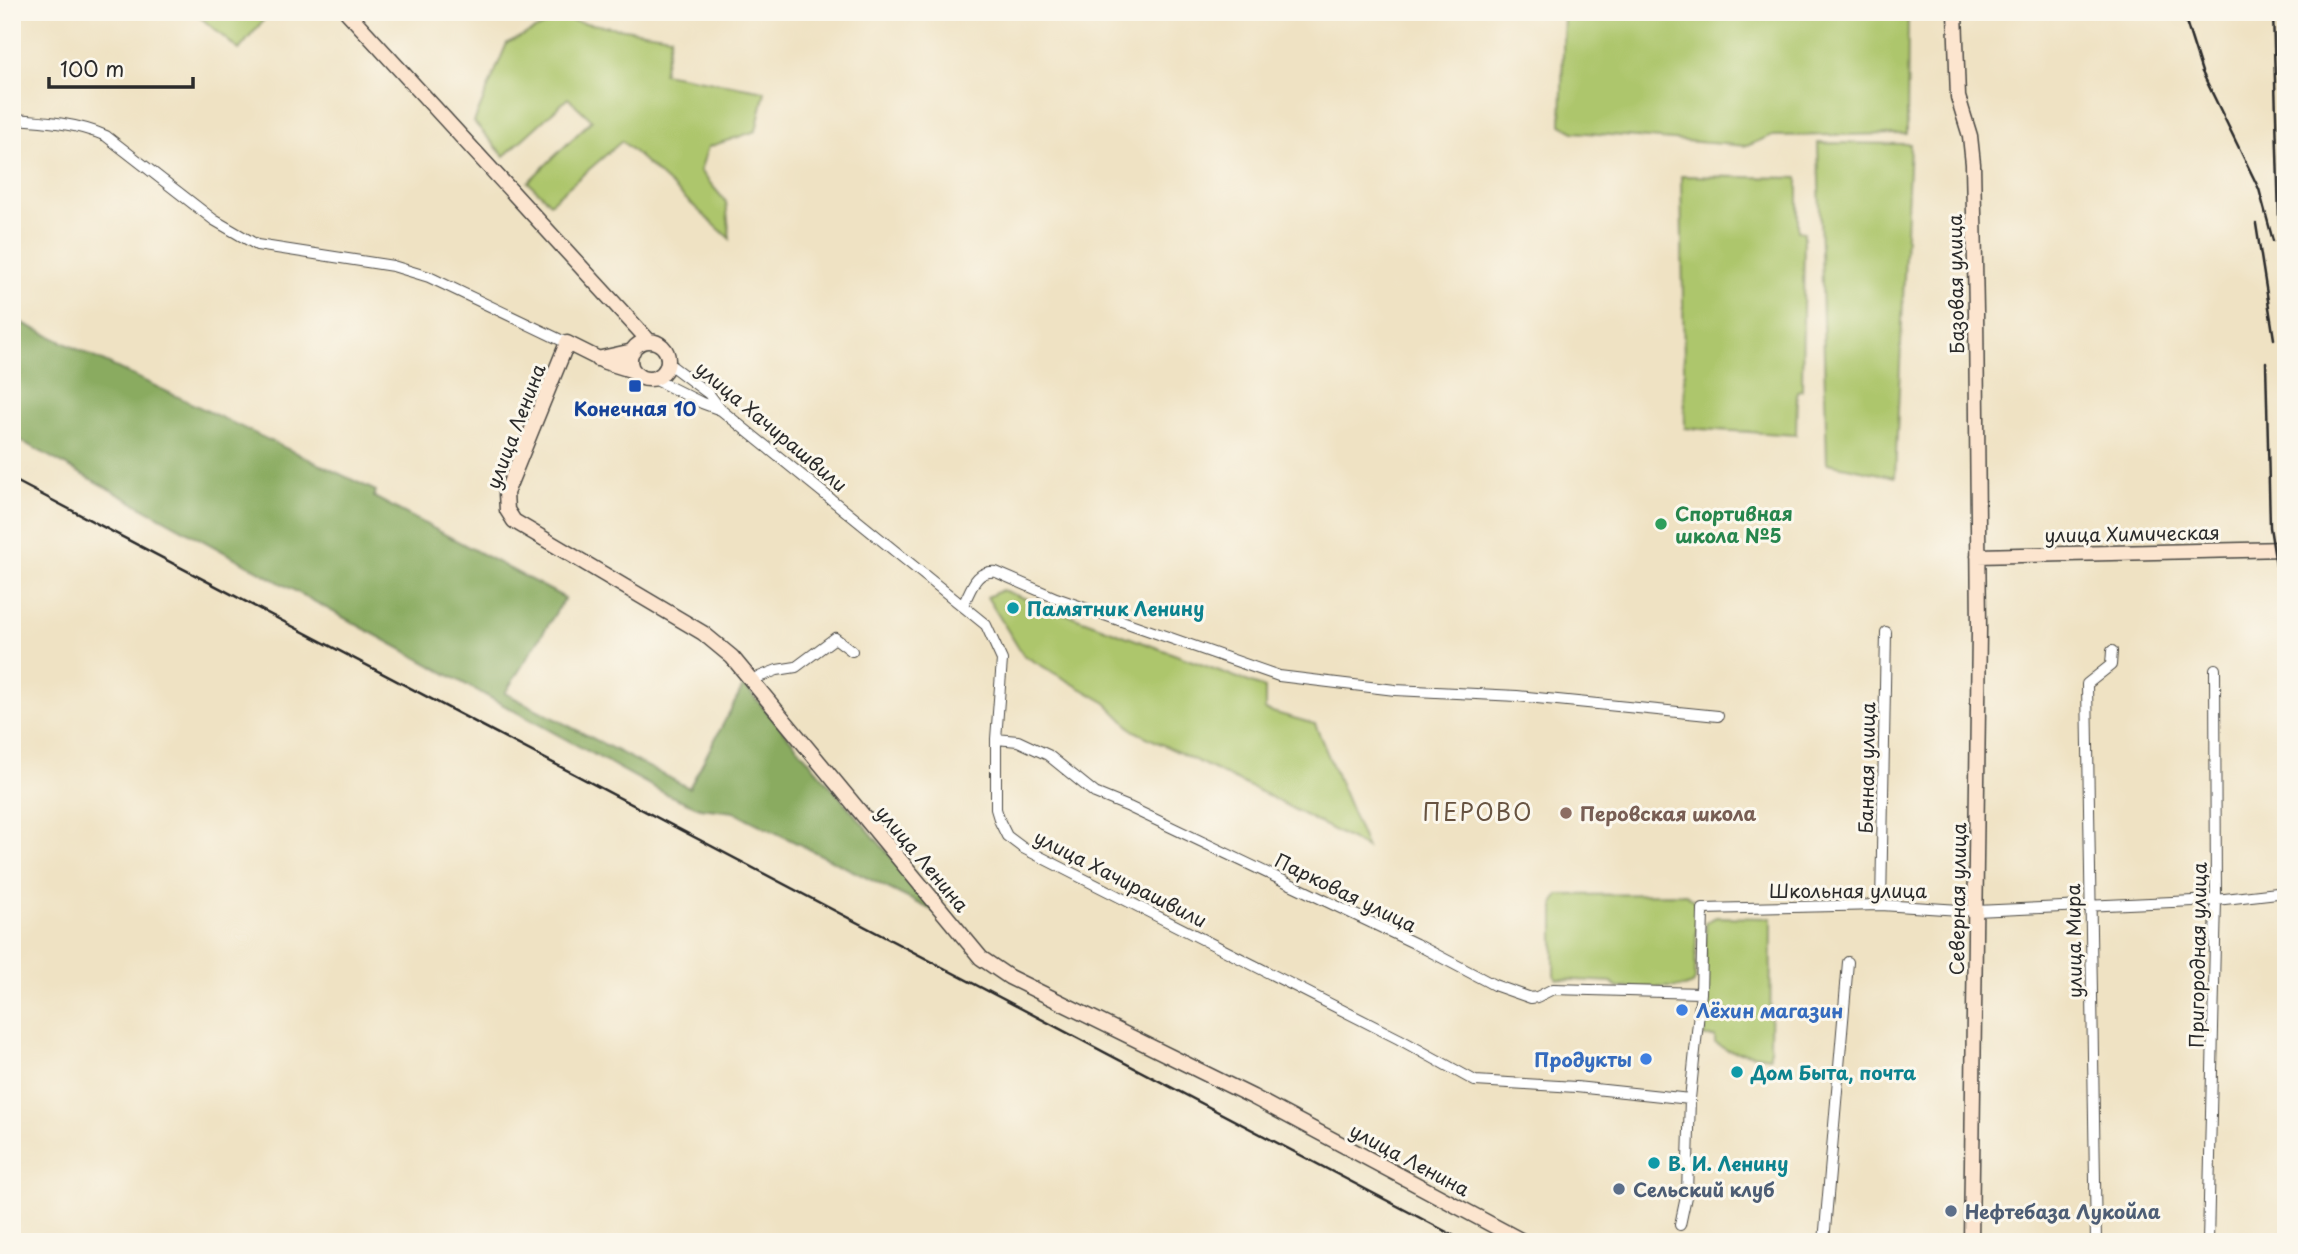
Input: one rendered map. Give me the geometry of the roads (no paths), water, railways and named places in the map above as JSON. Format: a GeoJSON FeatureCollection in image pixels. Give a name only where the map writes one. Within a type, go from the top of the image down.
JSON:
{"type":"FeatureCollection","features":[{"type":"Feature","properties":{"kind":"street"},"geometry":{"type":"LineString","coordinates":[[347,12],[632,323],[640,345],[631,364],[634,371],[642,378],[654,379],[722,410]]}},
{"type":"Feature","properties":{"kind":"street","name":"Базовая улица"},"geometry":{"type":"LineString","coordinates":[[1955,12],[1958,97],[1970,136],[1973,164],[1978,556]]}},
{"type":"Feature","properties":{"kind":"street"},"geometry":{"type":"LineString","coordinates":[[12,119],[46,121],[95,131],[106,136],[214,220],[257,245],[393,266],[429,277],[597,359],[634,371]]}},
{"type":"Feature","properties":{"kind":"street","name":"улица Ленина"},"geometry":{"type":"LineString","coordinates":[[567,343],[506,493],[509,516],[519,526],[703,633],[732,657],[981,958],[1009,977],[1253,1097],[1524,1242]]}},
{"type":"Feature","properties":{"kind":"street"},"geometry":{"type":"LineString","coordinates":[[597,359],[640,345],[663,346],[669,364],[665,371],[654,379]]}},
{"type":"Feature","properties":{"kind":"street","name":"улица Хачирашвили"},"geometry":{"type":"LineString","coordinates":[[669,364],[709,394],[722,410],[986,625],[1002,660],[996,738],[996,809],[1007,836],[1023,848],[1399,1039],[1475,1081],[1690,1098]]}},
{"type":"Feature","properties":{"kind":"street","name":"улица Химическая"},"geometry":{"type":"LineString","coordinates":[[1978,556],[2286,549]]}},
{"type":"Feature","properties":{"kind":"street","name":"Северная улица"},"geometry":{"type":"LineString","coordinates":[[1971,1242],[1978,556]]}},
{"type":"Feature","properties":{"kind":"street"},"geometry":{"type":"LineString","coordinates":[[963,605],[978,576],[986,571],[996,572],[1056,598],[1279,676],[1395,691],[1517,696],[1718,716]]}},
{"type":"Feature","properties":{"kind":"street","name":"Банная улица"},"geometry":{"type":"LineString","coordinates":[[1881,905],[1886,632]]}},
{"type":"Feature","properties":{"kind":"street"},"geometry":{"type":"LineString","coordinates":[[751,680],[777,670],[796,667],[835,638],[852,651]]}},
{"type":"Feature","properties":{"kind":"street","name":"улица Мира"},"geometry":{"type":"LineString","coordinates":[[2096,1242],[2087,684],[2111,665],[2112,651]]}},
{"type":"Feature","properties":{"kind":"street","name":"Пригородная улица"},"geometry":{"type":"LineString","coordinates":[[2208,1242],[2216,900],[2216,669]]}},
{"type":"Feature","properties":{"kind":"street","name":"Парковая улица"},"geometry":{"type":"LineString","coordinates":[[996,738],[1017,741],[1048,755],[1095,793],[1416,944],[1494,985],[1531,998],[1537,998],[1553,989],[1701,993]]}},
{"type":"Feature","properties":{"kind":"street","name":"Школьная улица"},"geometry":{"type":"LineString","coordinates":[[1701,993],[1703,909],[1881,905],[1976,911],[2216,900],[2286,892]]}},
{"type":"Feature","properties":{"kind":"street"},"geometry":{"type":"LineString","coordinates":[[1825,1242],[1848,962]]}},
{"type":"Feature","properties":{"kind":"street"},"geometry":{"type":"LineString","coordinates":[[1680,1225],[1687,1192],[1690,1098],[1701,993]]}},
{"type":"Feature","properties":{"kind":"railway"},"geometry":{"type":"LineString","coordinates":[[2183,12],[2202,72],[2259,189],[2273,241]]}},
{"type":"Feature","properties":{"kind":"railway"},"geometry":{"type":"LineString","coordinates":[[2273,12],[2286,460]]}},
{"type":"Feature","properties":{"kind":"railway"},"geometry":{"type":"LineString","coordinates":[[2256,224],[2274,339]]}},
{"type":"Feature","properties":{"kind":"railway"},"geometry":{"type":"LineString","coordinates":[[2266,362],[2270,527],[2286,628]]}},
{"type":"Feature","properties":{"kind":"railway"},"geometry":{"type":"LineString","coordinates":[[12,479],[1466,1242]]}},
{"type":"Feature","properties":{"kind":"place","name":"Конечная 10"},"geometry":{"type":"Point","coordinates":[635,386]}},
{"type":"Feature","properties":{"kind":"place","name":"Спортивная школа №5"},"geometry":{"type":"Point","coordinates":[1661,524]}},
{"type":"Feature","properties":{"kind":"place","name":"Памятник Ленину"},"geometry":{"type":"Point","coordinates":[1013,608]}},
{"type":"Feature","properties":{"kind":"place","name":"Перовская школа"},"geometry":{"type":"Point","coordinates":[1566,813]}},
{"type":"Feature","properties":{"kind":"place","name":"Лёхин магазин"},"geometry":{"type":"Point","coordinates":[1682,1010]}},
{"type":"Feature","properties":{"kind":"place","name":"Продукты"},"geometry":{"type":"Point","coordinates":[1646,1059]}},
{"type":"Feature","properties":{"kind":"place","name":"Дом Быта, почта"},"geometry":{"type":"Point","coordinates":[1737,1072]}},
{"type":"Feature","properties":{"kind":"place","name":"В. И. Ленину"},"geometry":{"type":"Point","coordinates":[1654,1163]}},
{"type":"Feature","properties":{"kind":"place","name":"Сельский клуб"},"geometry":{"type":"Point","coordinates":[1619,1189]}},
{"type":"Feature","properties":{"kind":"place","name":"Нефтебаза Лукойла"},"geometry":{"type":"Point","coordinates":[1951,1211]}},
{"type":"Feature","properties":{"kind":"district","name":"ПЕРОВО"},"geometry":{"type":"Point","coordinates":[1478,811]}}]}
